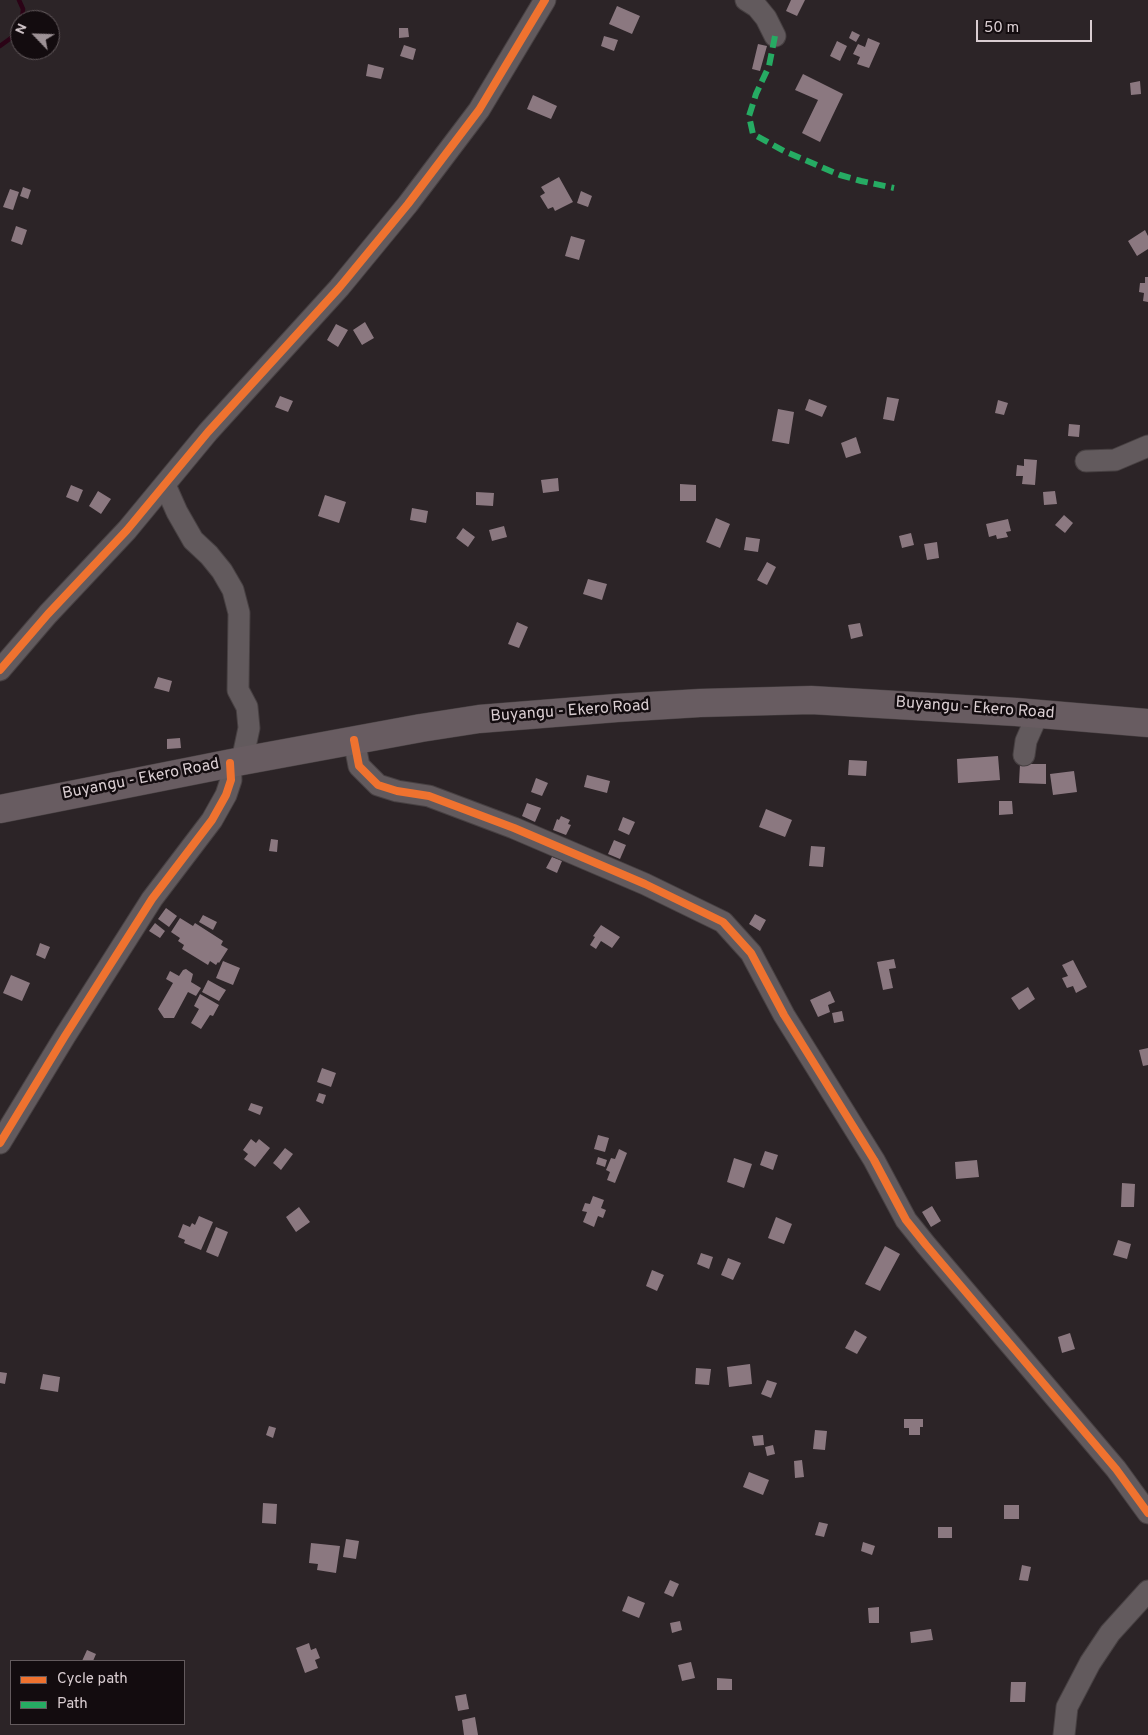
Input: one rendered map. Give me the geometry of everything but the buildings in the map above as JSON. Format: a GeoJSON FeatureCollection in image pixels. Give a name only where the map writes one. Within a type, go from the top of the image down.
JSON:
{"type":"FeatureCollection","features":[{"type":"Feature","properties":{"kind":"main road","name":"Buyangu - Ekero Road"},"geometry":{"type":"LineString","coordinates":[[0,808],[354,740],[479,719],[700,703],[820,700],[1035,713],[1148,723]]}},
{"type":"Feature","properties":{"kind":"street"},"geometry":{"type":"LineString","coordinates":[[0,670],[48,614],[127,530],[234,403],[339,288],[419,190],[478,110],[545,0]]}},
{"type":"Feature","properties":{"kind":"street"},"geometry":{"type":"LineString","coordinates":[[746,0],[757,7],[766,18],[775,36]]}},
{"type":"Feature","properties":{"kind":"street"},"geometry":{"type":"LineString","coordinates":[[1086,461],[1115,460],[1148,446]]}},
{"type":"Feature","properties":{"kind":"street"},"geometry":{"type":"LineString","coordinates":[[0,1143],[152,899],[212,820],[226,795],[249,728],[247,707],[238,690],[239,613],[233,590],[222,571],[193,540],[177,512],[165,485]]}},
{"type":"Feature","properties":{"kind":"street"},"geometry":{"type":"LineString","coordinates":[[1024,755],[1026,741],[1033,725],[1035,713]]}},
{"type":"Feature","properties":{"kind":"street"},"geometry":{"type":"LineString","coordinates":[[354,740],[358,766],[378,785],[398,791],[429,796],[514,828],[645,884],[723,922],[751,953],[784,1015],[874,1160],[906,1220],[1116,1469],[1148,1513]]}},
{"type":"Feature","properties":{"kind":"street"},"geometry":{"type":"LineString","coordinates":[[1064,1735],[1067,1707],[1090,1664],[1110,1633],[1148,1591]]}},
{"type":"Feature","properties":{"kind":"waterway"},"geometry":{"type":"LineString","coordinates":[[19,0],[23,10]]}},
{"type":"Feature","properties":{"kind":"waterway"},"geometry":{"type":"LineString","coordinates":[[0,46],[10,39]]}},
{"type":"Feature","properties":{"kind":"marked path"},"geometry":{"type":"LineString","coordinates":[[775,36],[769,66],[756,94],[749,116],[753,134],[784,151],[840,175],[894,188]]}},
{"type":"Feature","properties":{"kind":"cycle path"},"geometry":{"type":"LineString","coordinates":[[0,670],[48,614],[127,530],[208,432],[339,288],[408,204],[479,110],[545,0]]}},
{"type":"Feature","properties":{"kind":"cycle path"},"geometry":{"type":"LineString","coordinates":[[354,740],[359,766],[378,785],[397,791],[429,796],[514,828],[645,884],[723,922],[751,953],[784,1015],[874,1160],[906,1220],[1116,1469],[1148,1513]]}},
{"type":"Feature","properties":{"kind":"cycle path"},"geometry":{"type":"LineString","coordinates":[[0,1143],[152,899],[212,820],[226,795],[231,780],[230,763]]}}]}
